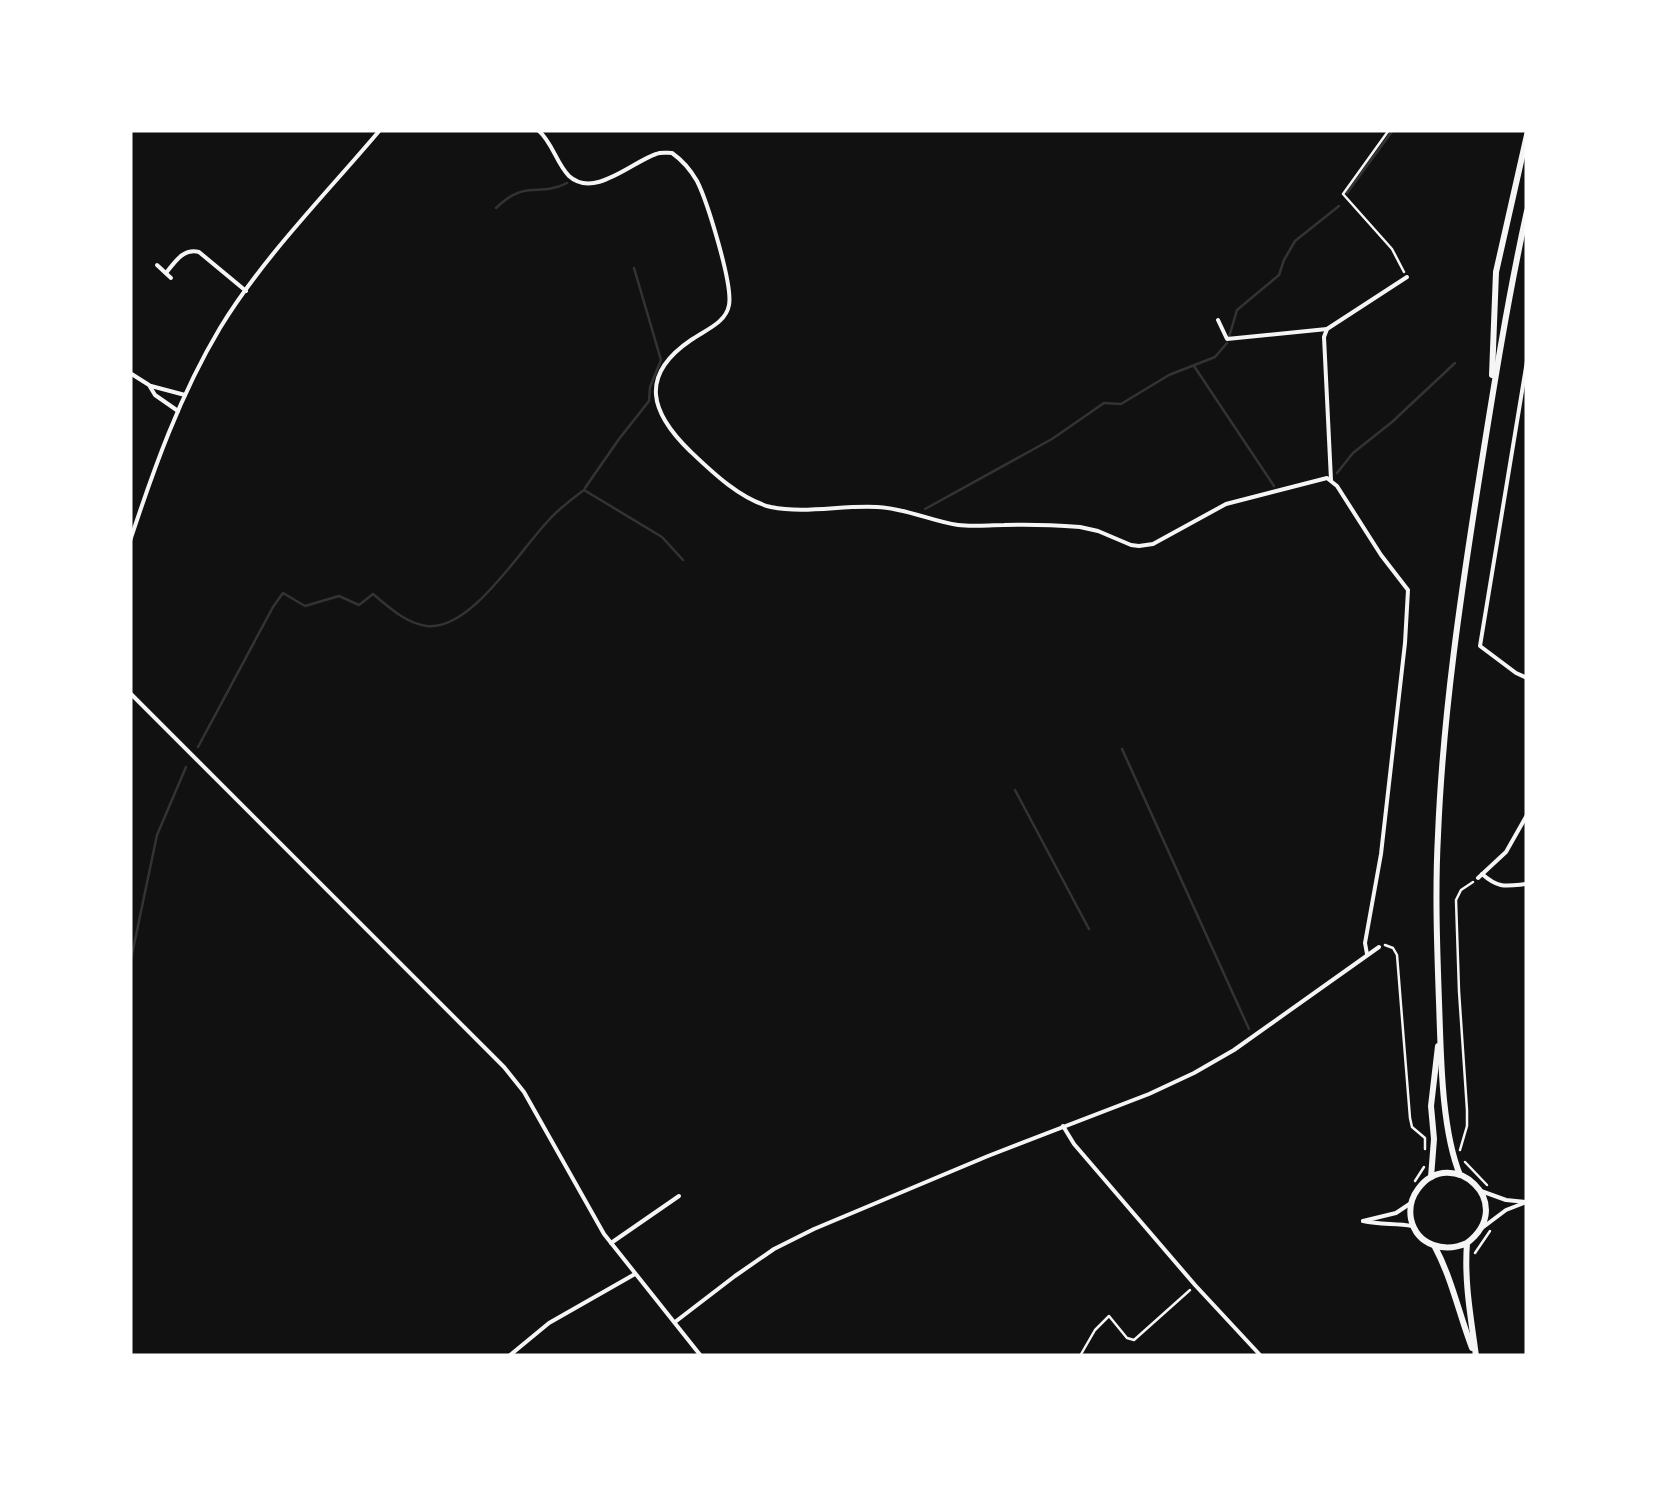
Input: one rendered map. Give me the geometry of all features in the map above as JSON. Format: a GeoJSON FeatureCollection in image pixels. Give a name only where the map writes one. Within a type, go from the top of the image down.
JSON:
{"type":"FeatureCollection","features":[{"type":"Feature","properties":{"kind":"highway"},"geometry":{"type":"LineString","coordinates":[[1491,408],[1496,272],[1527,135]]}},
{"type":"Feature","properties":{"kind":"highway"},"geometry":{"type":"LineString","coordinates":[[1460,1175],[1453,1156],[1445,1098],[1440,1030],[1436,886],[1444,740],[1464,578],[1505,318],[1527,210]]}},
{"type":"Feature","properties":{"kind":"highway"},"geometry":{"type":"LineString","coordinates":[[1431,1177],[1431,1106],[1440,1030]]}},
{"type":"Feature","properties":{"kind":"highway"},"geometry":{"type":"LineString","coordinates":[[1460,1175],[1481,1191],[1486,1209],[1482,1228],[1476,1237],[1457,1248],[1435,1246],[1414,1226],[1412,1203],[1418,1188],[1431,1177],[1460,1175]]}},
{"type":"Feature","properties":{"kind":"highway"},"geometry":{"type":"LineString","coordinates":[[1467,1244],[1467,1293],[1476,1356]]}},
{"type":"Feature","properties":{"kind":"highway"},"geometry":{"type":"LineString","coordinates":[[1435,1246],[1476,1356]]}},
{"type":"Feature","properties":{"kind":"street"},"geometry":{"type":"LineString","coordinates":[[538,130],[548,138],[571,178],[581,182],[604,180],[663,153],[672,153],[683,161],[696,180],[724,265],[729,307],[723,318],[689,341],[665,365],[656,403],[671,431],[692,454],[731,486],[766,506],[878,506],[968,526],[1090,528],[1138,546],[1168,538],[1226,504],[1317,480],[1332,480]]}},
{"type":"Feature","properties":{"kind":"street"},"geometry":{"type":"LineString","coordinates":[[130,541],[178,411],[221,328],[246,291],[378,131]]}},
{"type":"Feature","properties":{"kind":"street"},"geometry":{"type":"LineString","coordinates":[[157,266],[168,275],[184,253],[192,250],[246,291]]}},
{"type":"Feature","properties":{"kind":"street"},"geometry":{"type":"LineString","coordinates":[[1218,320],[1227,339],[1327,330],[1406,277]]}},
{"type":"Feature","properties":{"kind":"street"},"geometry":{"type":"LineString","coordinates":[[1327,330],[1324,336],[1332,480],[1408,590],[1390,779],[1366,954]]}},
{"type":"Feature","properties":{"kind":"street"},"geometry":{"type":"LineString","coordinates":[[1527,361],[1480,646],[1527,678]]}},
{"type":"Feature","properties":{"kind":"street"},"geometry":{"type":"LineString","coordinates":[[130,373],[149,386],[185,396]]}},
{"type":"Feature","properties":{"kind":"street"},"geometry":{"type":"LineString","coordinates":[[149,386],[154,395],[178,411]]}},
{"type":"Feature","properties":{"kind":"street"},"geometry":{"type":"LineString","coordinates":[[130,693],[504,1067],[524,1092],[604,1234],[701,1356]]}},
{"type":"Feature","properties":{"kind":"street"},"geometry":{"type":"LineString","coordinates":[[1527,815],[1506,852],[1480,876],[1500,886],[1527,884]]}},
{"type":"Feature","properties":{"kind":"street"},"geometry":{"type":"LineString","coordinates":[[675,1322],[774,1248],[1194,1073],[1234,1050],[1379,948]]}},
{"type":"Feature","properties":{"kind":"street"},"geometry":{"type":"LineString","coordinates":[[1063,1126],[1194,1285],[1261,1356]]}},
{"type":"Feature","properties":{"kind":"street"},"geometry":{"type":"LineString","coordinates":[[1481,1191],[1525,1203]]}},
{"type":"Feature","properties":{"kind":"street"},"geometry":{"type":"LineString","coordinates":[[611,1243],[680,1196]]}},
{"type":"Feature","properties":{"kind":"street"},"geometry":{"type":"LineString","coordinates":[[1412,1203],[1363,1221],[1414,1226]]}},
{"type":"Feature","properties":{"kind":"street"},"geometry":{"type":"LineString","coordinates":[[1482,1228],[1500,1214],[1525,1203]]}},
{"type":"Feature","properties":{"kind":"street"},"geometry":{"type":"LineString","coordinates":[[509,1356],[549,1323],[634,1274]]}},
{"type":"Feature","properties":{"kind":"path"},"geometry":{"type":"LineString","coordinates":[[1390,130],[1343,194],[1392,249],[1406,277]]}},
{"type":"Feature","properties":{"kind":"path"},"geometry":{"type":"LineString","coordinates":[[1480,876],[1461,890],[1456,900],[1467,1110],[1460,1154],[1488,1187],[1500,1194],[1500,1199]]}},
{"type":"Feature","properties":{"kind":"path"},"geometry":{"type":"LineString","coordinates":[[1379,948],[1389,946],[1397,955],[1410,1118],[1412,1127],[1425,1138]]}},
{"type":"Feature","properties":{"kind":"path"},"geometry":{"type":"LineString","coordinates":[[1412,1184],[1425,1161]]}},
{"type":"Feature","properties":{"kind":"path"},"geometry":{"type":"LineString","coordinates":[[1466,1261],[1472,1260],[1500,1214]]}},
{"type":"Feature","properties":{"kind":"path"},"geometry":{"type":"LineString","coordinates":[[1080,1356],[1109,1316],[1134,1340],[1194,1285]]}},
{"type":"Feature","properties":{"kind":"waterway"},"geometry":{"type":"LineString","coordinates":[[1347,193],[1393,130]]}},
{"type":"Feature","properties":{"kind":"waterway"},"geometry":{"type":"LineString","coordinates":[[496,208],[524,191],[567,183]]}},
{"type":"Feature","properties":{"kind":"waterway"},"geometry":{"type":"LineString","coordinates":[[1229,337],[1237,310],[1279,275],[1295,241],[1339,206]]}},
{"type":"Feature","properties":{"kind":"waterway"},"geometry":{"type":"LineString","coordinates":[[585,488],[649,401],[661,360],[634,268]]}},
{"type":"Feature","properties":{"kind":"waterway"},"geometry":{"type":"LineString","coordinates":[[925,509],[1052,439],[1104,403],[1121,404],[1169,375],[1215,357],[1227,343]]}},
{"type":"Feature","properties":{"kind":"waterway"},"geometry":{"type":"LineString","coordinates":[[1337,473],[1353,453],[1455,363]]}},
{"type":"Feature","properties":{"kind":"waterway"},"geometry":{"type":"LineString","coordinates":[[1194,366],[1274,486]]}},
{"type":"Feature","properties":{"kind":"waterway"},"geometry":{"type":"LineString","coordinates":[[198,747],[283,593],[305,606],[339,596],[359,605],[373,594],[412,622],[427,626],[444,624],[477,603],[552,517],[584,490],[662,537],[683,560]]}},
{"type":"Feature","properties":{"kind":"waterway"},"geometry":{"type":"LineString","coordinates":[[1122,749],[1249,1029]]}},
{"type":"Feature","properties":{"kind":"waterway"},"geometry":{"type":"LineString","coordinates":[[130,964],[157,835],[186,767]]}},
{"type":"Feature","properties":{"kind":"waterway"},"geometry":{"type":"LineString","coordinates":[[1015,790],[1089,929]]}}]}
